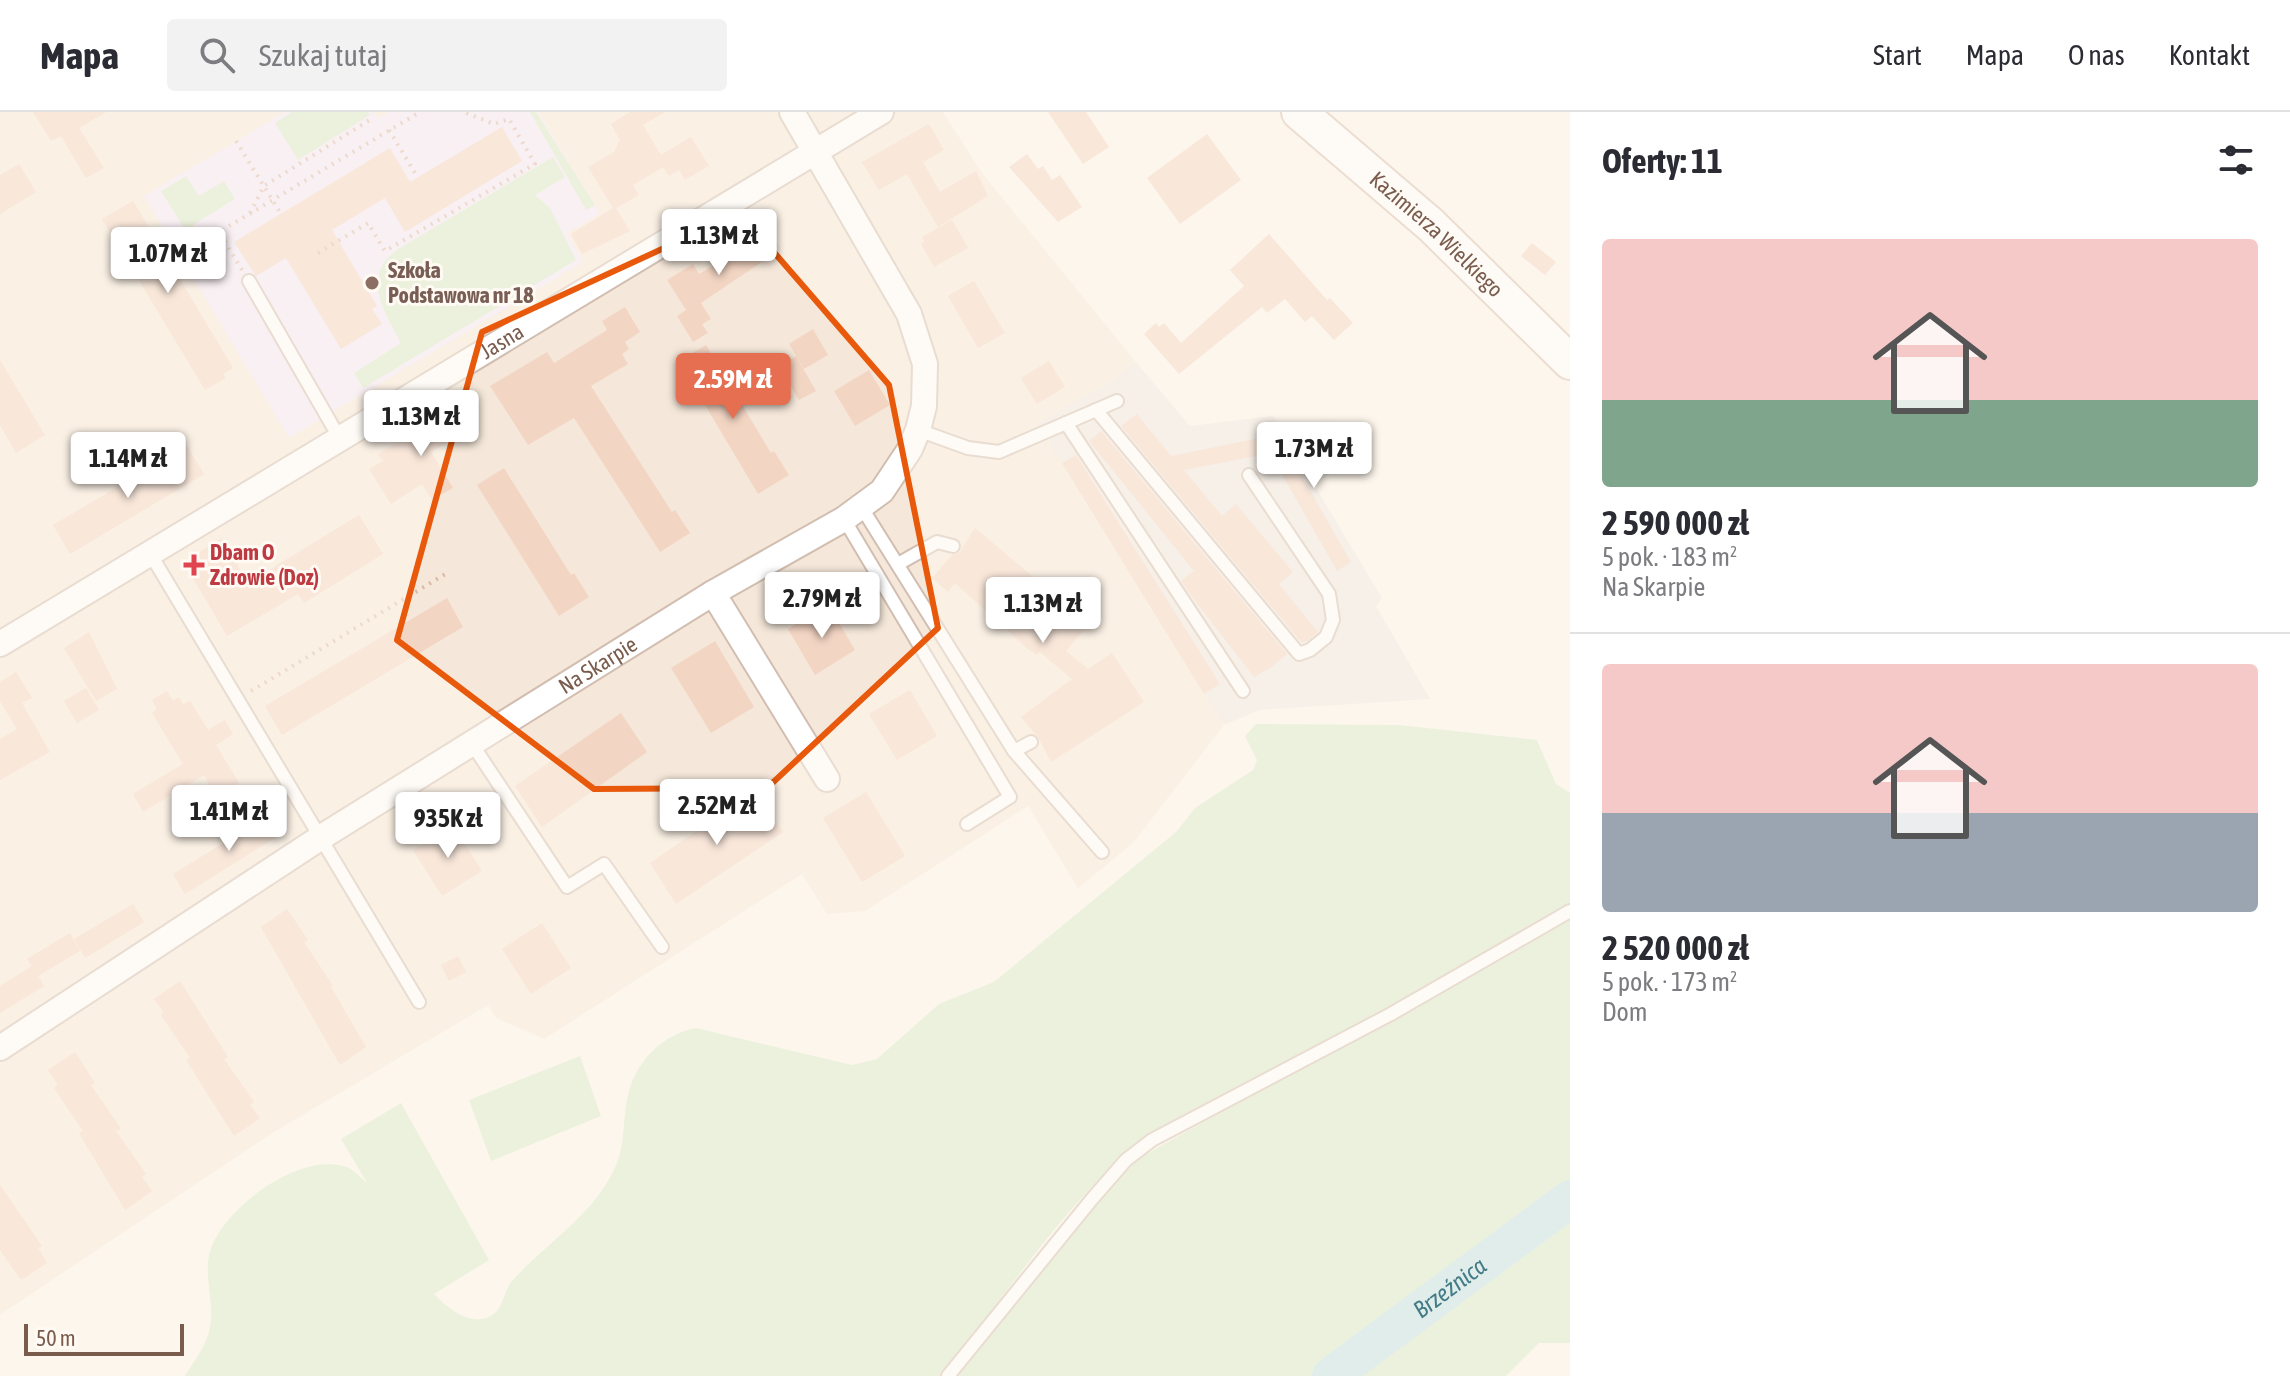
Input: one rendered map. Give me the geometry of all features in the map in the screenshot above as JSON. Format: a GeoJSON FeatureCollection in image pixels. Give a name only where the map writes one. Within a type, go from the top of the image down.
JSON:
{"type":"FeatureCollection","features":[{"type":"Feature","properties":{"kind":"street","name":"Na Skarpie"},"geometry":{"type":"LineString","coordinates":[[0,1048],[320,838],[713,593],[853,514],[882,491],[899,468],[918,430],[926,383],[919,340],[909,314],[792,112]]}},
{"type":"Feature","properties":{"kind":"street","name":"Jasna"},"geometry":{"type":"LineString","coordinates":[[0,644],[881,112]]}},
{"type":"Feature","properties":{"kind":"street","name":"Kazimierza Wielkiego"},"geometry":{"type":"LineString","coordinates":[[1299,112],[1431,225],[1570,362]]}},
{"type":"Feature","properties":{"kind":"street"},"geometry":{"type":"LineString","coordinates":[[713,593],[827,779]]}},
{"type":"Feature","properties":{"kind":"lane"},"geometry":{"type":"LineString","coordinates":[[249,281],[340,439]]}},
{"type":"Feature","properties":{"kind":"lane"},"geometry":{"type":"LineString","coordinates":[[918,430],[968,448],[999,452],[1117,401]]}},
{"type":"Feature","properties":{"kind":"lane"},"geometry":{"type":"LineString","coordinates":[[1096,410],[1299,654],[1326,637],[1333,620],[1329,594],[1249,475]]}},
{"type":"Feature","properties":{"kind":"lane"},"geometry":{"type":"LineString","coordinates":[[1066,423],[1243,691]]}},
{"type":"Feature","properties":{"kind":"lane"},"geometry":{"type":"LineString","coordinates":[[853,514],[898,564],[1014,751],[1102,852]]}},
{"type":"Feature","properties":{"kind":"lane"},"geometry":{"type":"LineString","coordinates":[[853,514],[1010,797],[967,824]]}},
{"type":"Feature","properties":{"kind":"lane"},"geometry":{"type":"LineString","coordinates":[[898,564],[937,542],[953,546]]}},
{"type":"Feature","properties":{"kind":"lane"},"geometry":{"type":"LineString","coordinates":[[151,555],[419,1002]]}},
{"type":"Feature","properties":{"kind":"lane"},"geometry":{"type":"LineString","coordinates":[[1014,751],[1031,742]]}},
{"type":"Feature","properties":{"kind":"lane"},"geometry":{"type":"LineString","coordinates":[[472,744],[567,887],[604,864],[662,947]]}},
{"type":"Feature","properties":{"kind":"lane"},"geometry":{"type":"LineString","coordinates":[[948,1376],[1092,1199],[1126,1160],[1152,1140],[1391,1014],[1570,911]]}},
{"type":"Feature","properties":{"kind":"path"},"geometry":{"type":"LineString","coordinates":[[249,281],[219,232],[420,112]]}},
{"type":"Feature","properties":{"kind":"path"},"geometry":{"type":"LineString","coordinates":[[318,253],[368,223],[385,251],[535,164],[509,119],[494,124],[464,112]]}},
{"type":"Feature","properties":{"kind":"path"},"geometry":{"type":"LineString","coordinates":[[249,215],[264,186],[371,119]]}},
{"type":"Feature","properties":{"kind":"path"},"geometry":{"type":"LineString","coordinates":[[389,130],[418,178]]}},
{"type":"Feature","properties":{"kind":"path"},"geometry":{"type":"LineString","coordinates":[[236,141],[281,214]]}},
{"type":"Feature","properties":{"kind":"path"},"geometry":{"type":"LineString","coordinates":[[248,693],[447,573]]}},
{"type":"Feature","properties":{"kind":"highlighted area"},"geometry":{"type":"Polygon","coordinates":[[[740,213],[889,385],[938,628],[767,788],[594,789],[397,640],[482,332],[740,213]]]}},
{"type":"Feature","properties":{"kind":"shaded area"},"geometry":{"type":"Polygon","coordinates":[[[0,112],[943,112],[982,173],[1135,361],[1112,381],[1038,423],[1224,725],[1133,843],[1078,888],[1028,806],[865,911],[827,914],[802,874],[544,1039],[496,1018],[488,1005],[269,1135],[0,1315],[0,112]]]}},
{"type":"Feature","properties":{"kind":"shaded area","name":"Szkoła Podstawowa nr 18"},"geometry":{"type":"Polygon","coordinates":[[[285,112],[374,112],[378,119],[390,112],[538,112],[600,214],[567,233],[583,262],[289,438],[144,196],[285,112]]]}},
{"type":"Feature","properties":{"kind":"shaded area"},"geometry":{"type":"Polygon","coordinates":[[[1135,361],[1190,426],[1273,416],[1382,598],[1376,606],[1430,699],[1260,710],[1224,725],[1037,423],[1112,381],[1135,361]]]}},
{"type":"Feature","properties":{"kind":"green space"},"geometry":{"type":"Polygon","coordinates":[[[292,112],[368,112],[370,115],[298,160],[275,123],[292,112]]]}},
{"type":"Feature","properties":{"kind":"green space"},"geometry":{"type":"Polygon","coordinates":[[[530,112],[536,112],[595,205],[586,210],[530,112]]]}},
{"type":"Feature","properties":{"kind":"green space"},"geometry":{"type":"Polygon","coordinates":[[[553,157],[565,177],[535,195],[550,208],[576,260],[363,388],[354,373],[401,343],[379,294],[380,271],[387,259],[398,249],[553,157]]]}},
{"type":"Feature","properties":{"kind":"green space"},"geometry":{"type":"Polygon","coordinates":[[[186,176],[199,196],[224,181],[235,199],[193,225],[201,238],[207,235],[219,255],[206,263],[161,191],[186,176]]]}},
{"type":"Feature","properties":{"kind":"green space"},"geometry":{"type":"Polygon","coordinates":[[[1256,724],[1399,725],[1537,740],[1556,784],[1570,793],[1570,904],[1389,1009],[1129,1150],[1055,1230],[942,1376],[185,1376],[208,1334],[211,1317],[209,1258],[219,1232],[231,1216],[265,1187],[305,1168],[325,1164],[343,1166],[367,1183],[341,1139],[401,1103],[489,1260],[434,1294],[464,1316],[486,1318],[500,1307],[513,1280],[584,1212],[608,1181],[620,1154],[633,1079],[646,1059],[663,1042],[696,1028],[852,1065],[877,1059],[939,1004],[994,982],[1176,832],[1195,808],[1253,770],[1257,760],[1245,736],[1256,724]]]}},
{"type":"Feature","properties":{"kind":"green space"},"geometry":{"type":"Polygon","coordinates":[[[1570,917],[1570,1343],[1539,1343],[1506,1376],[957,1376],[1071,1232],[1139,1158],[1570,917]]]}},
{"type":"Feature","properties":{"kind":"green space"},"geometry":{"type":"Polygon","coordinates":[[[580,1056],[601,1116],[491,1161],[469,1100],[580,1056]]]}},
{"type":"Feature","properties":{"kind":"building"},"geometry":{"type":"Polygon","coordinates":[[[33,112],[106,112],[79,128],[104,168],[86,178],[61,136],[51,141],[33,112]]]}},
{"type":"Feature","properties":{"kind":"building"},"geometry":{"type":"Polygon","coordinates":[[[630,112],[665,112],[643,125],[661,155],[691,137],[709,166],[685,180],[679,170],[669,176],[663,167],[633,185],[639,195],[616,208],[630,231],[582,254],[571,234],[613,208],[588,167],[614,152],[620,140],[611,124],[630,112]]]}},
{"type":"Feature","properties":{"kind":"building"},"geometry":{"type":"Polygon","coordinates":[[[1048,112],[1086,112],[1109,147],[1083,164],[1048,112]]]}},
{"type":"Feature","properties":{"kind":"building"},"geometry":{"type":"Polygon","coordinates":[[[929,124],[944,150],[923,162],[940,192],[976,171],[988,196],[938,227],[907,174],[879,190],[862,162],[929,124]]]}},
{"type":"Feature","properties":{"kind":"building"},"geometry":{"type":"Polygon","coordinates":[[[502,127],[522,161],[405,232],[385,198],[332,230],[377,306],[372,309],[382,324],[341,349],[286,258],[256,276],[234,242],[390,148],[410,182],[502,127]]]}},
{"type":"Feature","properties":{"kind":"building"},"geometry":{"type":"Polygon","coordinates":[[[1207,134],[1241,180],[1180,224],[1147,178],[1207,134]]]}},
{"type":"Feature","properties":{"kind":"building"},"geometry":{"type":"Polygon","coordinates":[[[1027,154],[1038,169],[1043,166],[1052,180],[1060,175],[1082,207],[1058,222],[1009,167],[1027,154]]]}},
{"type":"Feature","properties":{"kind":"building"},"geometry":{"type":"Polygon","coordinates":[[[19,164],[36,192],[0,214],[0,175],[19,164]]]}},
{"type":"Feature","properties":{"kind":"building"},"geometry":{"type":"Polygon","coordinates":[[[133,201],[233,368],[223,374],[226,378],[205,390],[102,219],[133,201]]]}},
{"type":"Feature","properties":{"kind":"building"},"geometry":{"type":"Polygon","coordinates":[[[952,220],[968,248],[934,267],[921,244],[924,242],[922,237],[952,220]]]}},
{"type":"Feature","properties":{"kind":"building"},"geometry":{"type":"Polygon","coordinates":[[[765,223],[781,249],[701,303],[711,319],[702,324],[708,333],[693,342],[677,316],[686,310],[667,280],[693,264],[699,274],[736,252],[731,243],[765,223]]]}},
{"type":"Feature","properties":{"kind":"building"},"geometry":{"type":"Polygon","coordinates":[[[1269,234],[1327,300],[1330,298],[1353,323],[1334,340],[1312,316],[1305,322],[1285,299],[1267,313],[1262,307],[1179,374],[1144,334],[1156,323],[1159,327],[1164,323],[1181,343],[1244,286],[1230,270],[1269,234]]]}},
{"type":"Feature","properties":{"kind":"building"},"geometry":{"type":"Polygon","coordinates":[[[1532,243],[1556,262],[1545,275],[1521,256],[1532,243]]]}},
{"type":"Feature","properties":{"kind":"building"},"geometry":{"type":"Polygon","coordinates":[[[974,281],[1005,333],[978,348],[948,296],[974,281]]]}},
{"type":"Feature","properties":{"kind":"building"},"geometry":{"type":"Polygon","coordinates":[[[625,307],[640,332],[625,342],[629,349],[622,354],[628,364],[591,386],[672,512],[675,510],[690,533],[660,552],[574,418],[528,445],[490,386],[547,352],[554,363],[607,330],[602,321],[625,307]]]}},
{"type":"Feature","properties":{"kind":"building"},"geometry":{"type":"Polygon","coordinates":[[[813,329],[828,355],[804,369],[789,344],[813,329]]]}},
{"type":"Feature","properties":{"kind":"building"},"geometry":{"type":"Polygon","coordinates":[[[706,345],[771,453],[774,451],[789,475],[758,494],[679,361],[706,345]]]}},
{"type":"Feature","properties":{"kind":"building"},"geometry":{"type":"Polygon","coordinates":[[[796,356],[816,391],[799,400],[779,366],[796,356]]]}},
{"type":"Feature","properties":{"kind":"building"},"geometry":{"type":"Polygon","coordinates":[[[0,360],[45,435],[16,453],[0,425],[0,360]]]}},
{"type":"Feature","properties":{"kind":"building"},"geometry":{"type":"Polygon","coordinates":[[[1049,361],[1065,387],[1037,404],[1021,378],[1049,361]]]}},
{"type":"Feature","properties":{"kind":"building"},"geometry":{"type":"Polygon","coordinates":[[[869,370],[890,405],[855,426],[834,391],[869,370]]]}},
{"type":"Feature","properties":{"kind":"building"},"geometry":{"type":"Polygon","coordinates":[[[464,404],[477,425],[431,452],[453,488],[432,500],[422,484],[391,504],[369,469],[383,461],[378,454],[464,404]]]}},
{"type":"Feature","properties":{"kind":"building"},"geometry":{"type":"Polygon","coordinates":[[[1137,414],[1171,456],[1269,436],[1272,453],[1184,470],[1222,516],[1236,504],[1293,572],[1279,584],[1318,632],[1306,642],[1301,642],[1121,426],[1137,414]]]}},
{"type":"Feature","properties":{"kind":"building"},"geometry":{"type":"Polygon","coordinates":[[[1328,421],[1340,442],[1297,468],[1351,562],[1337,571],[1275,462],[1310,441],[1306,434],[1328,421]]]}},
{"type":"Feature","properties":{"kind":"building"},"geometry":{"type":"Polygon","coordinates":[[[1101,431],[1287,654],[1270,668],[1254,677],[1189,593],[1181,581],[1194,571],[1089,441],[1101,431]]]}},
{"type":"Feature","properties":{"kind":"building"},"geometry":{"type":"Polygon","coordinates":[[[187,446],[204,474],[70,554],[53,525],[187,446]]]}},
{"type":"Feature","properties":{"kind":"building"},"geometry":{"type":"Polygon","coordinates":[[[1076,455],[1220,684],[1204,694],[1062,463],[1076,455]]]}},
{"type":"Feature","properties":{"kind":"building"},"geometry":{"type":"Polygon","coordinates":[[[504,468],[571,575],[574,573],[589,597],[559,616],[477,485],[504,468]]]}},
{"type":"Feature","properties":{"kind":"building"},"geometry":{"type":"Polygon","coordinates":[[[359,515],[383,554],[304,603],[298,594],[227,636],[187,568],[190,558],[222,538],[248,583],[359,515]]]}},
{"type":"Feature","properties":{"kind":"building"},"geometry":{"type":"Polygon","coordinates":[[[975,528],[1089,624],[1066,651],[1088,669],[1112,653],[1144,702],[1051,762],[1038,737],[1021,717],[1072,679],[1040,652],[1037,655],[1029,650],[955,583],[948,592],[932,578],[952,555],[960,552],[975,528]]]}},
{"type":"Feature","properties":{"kind":"building"},"geometry":{"type":"Polygon","coordinates":[[[447,598],[463,627],[282,735],[265,706],[447,598]]]}},
{"type":"Feature","properties":{"kind":"building"},"geometry":{"type":"Polygon","coordinates":[[[828,604],[855,650],[815,675],[788,629],[828,604]]]}},
{"type":"Feature","properties":{"kind":"building"},"geometry":{"type":"Polygon","coordinates":[[[89,632],[117,689],[96,701],[64,648],[89,632]]]}},
{"type":"Feature","properties":{"kind":"building"},"geometry":{"type":"Polygon","coordinates":[[[715,641],[754,707],[711,733],[671,668],[715,641]]]}},
{"type":"Feature","properties":{"kind":"building"},"geometry":{"type":"Polygon","coordinates":[[[16,672],[32,698],[22,703],[50,752],[0,780],[0,739],[17,729],[0,701],[0,682],[16,672]]]}},
{"type":"Feature","properties":{"kind":"building"},"geometry":{"type":"Polygon","coordinates":[[[86,688],[99,710],[77,723],[64,701],[86,688]]]}},
{"type":"Feature","properties":{"kind":"building"},"geometry":{"type":"Polygon","coordinates":[[[910,690],[937,736],[897,760],[869,714],[910,690]]]}},
{"type":"Feature","properties":{"kind":"building"},"geometry":{"type":"Polygon","coordinates":[[[167,691],[173,701],[179,697],[183,704],[190,701],[208,730],[225,720],[233,734],[216,745],[239,783],[216,797],[204,775],[143,812],[133,794],[183,764],[152,713],[157,709],[152,700],[167,691]]]}},
{"type":"Feature","properties":{"kind":"building"},"geometry":{"type":"Polygon","coordinates":[[[621,713],[647,752],[542,827],[515,786],[621,713]]]}},
{"type":"Feature","properties":{"kind":"building"},"geometry":{"type":"Polygon","coordinates":[[[756,790],[783,832],[676,904],[650,863],[756,790]]]}},
{"type":"Feature","properties":{"kind":"building"},"geometry":{"type":"Polygon","coordinates":[[[866,792],[905,856],[862,882],[823,818],[866,792]]]}},
{"type":"Feature","properties":{"kind":"building"},"geometry":{"type":"Polygon","coordinates":[[[274,812],[286,831],[185,894],[173,874],[274,812]]]}},
{"type":"Feature","properties":{"kind":"building"},"geometry":{"type":"Polygon","coordinates":[[[453,825],[482,871],[442,896],[413,850],[453,825]]]}},
{"type":"Feature","properties":{"kind":"building"},"geometry":{"type":"Polygon","coordinates":[[[133,904],[144,922],[85,958],[74,939],[133,904]]]}},
{"type":"Feature","properties":{"kind":"building"},"geometry":{"type":"Polygon","coordinates":[[[287,909],[308,940],[304,942],[333,986],[366,1047],[340,1065],[261,927],[287,909]]]}},
{"type":"Feature","properties":{"kind":"building"},"geometry":{"type":"Polygon","coordinates":[[[542,923],[571,968],[531,994],[502,949],[542,923]]]}},
{"type":"Feature","properties":{"kind":"building"},"geometry":{"type":"Polygon","coordinates":[[[70,933],[80,951],[38,976],[44,986],[0,1013],[0,986],[32,966],[27,959],[70,933]]]}},
{"type":"Feature","properties":{"kind":"building"},"geometry":{"type":"Polygon","coordinates":[[[458,956],[466,972],[449,981],[441,965],[458,956]]]}},
{"type":"Feature","properties":{"kind":"building"},"geometry":{"type":"Polygon","coordinates":[[[180,981],[228,1057],[224,1059],[254,1102],[250,1105],[260,1118],[234,1136],[186,1060],[190,1058],[154,999],[180,981]]]}},
{"type":"Feature","properties":{"kind":"building"},"geometry":{"type":"Polygon","coordinates":[[[75,1052],[95,1083],[91,1085],[121,1129],[116,1131],[146,1174],[142,1177],[152,1191],[125,1210],[79,1133],[83,1131],[54,1088],[58,1085],[48,1070],[75,1052]]]}},
{"type":"Feature","properties":{"kind":"building"},"geometry":{"type":"Polygon","coordinates":[[[0,1185],[42,1246],[38,1248],[47,1263],[21,1280],[0,1250],[0,1185]]]}},
{"type":"Feature","properties":{"kind":"waterway","name":"Brzeźnica"},"geometry":{"type":"LineString","coordinates":[[1331,1376],[1570,1199]]}},
{"type":"Feature","properties":{"kind":"place","name":"Szkoła Podstawowa nr 18"},"geometry":{"type":"Point","coordinates":[372,283]}},
{"type":"Feature","properties":{"kind":"place","name":"Dbam O Zdrowie (Doz)"},"geometry":{"type":"Point","coordinates":[194,565]}}]}
